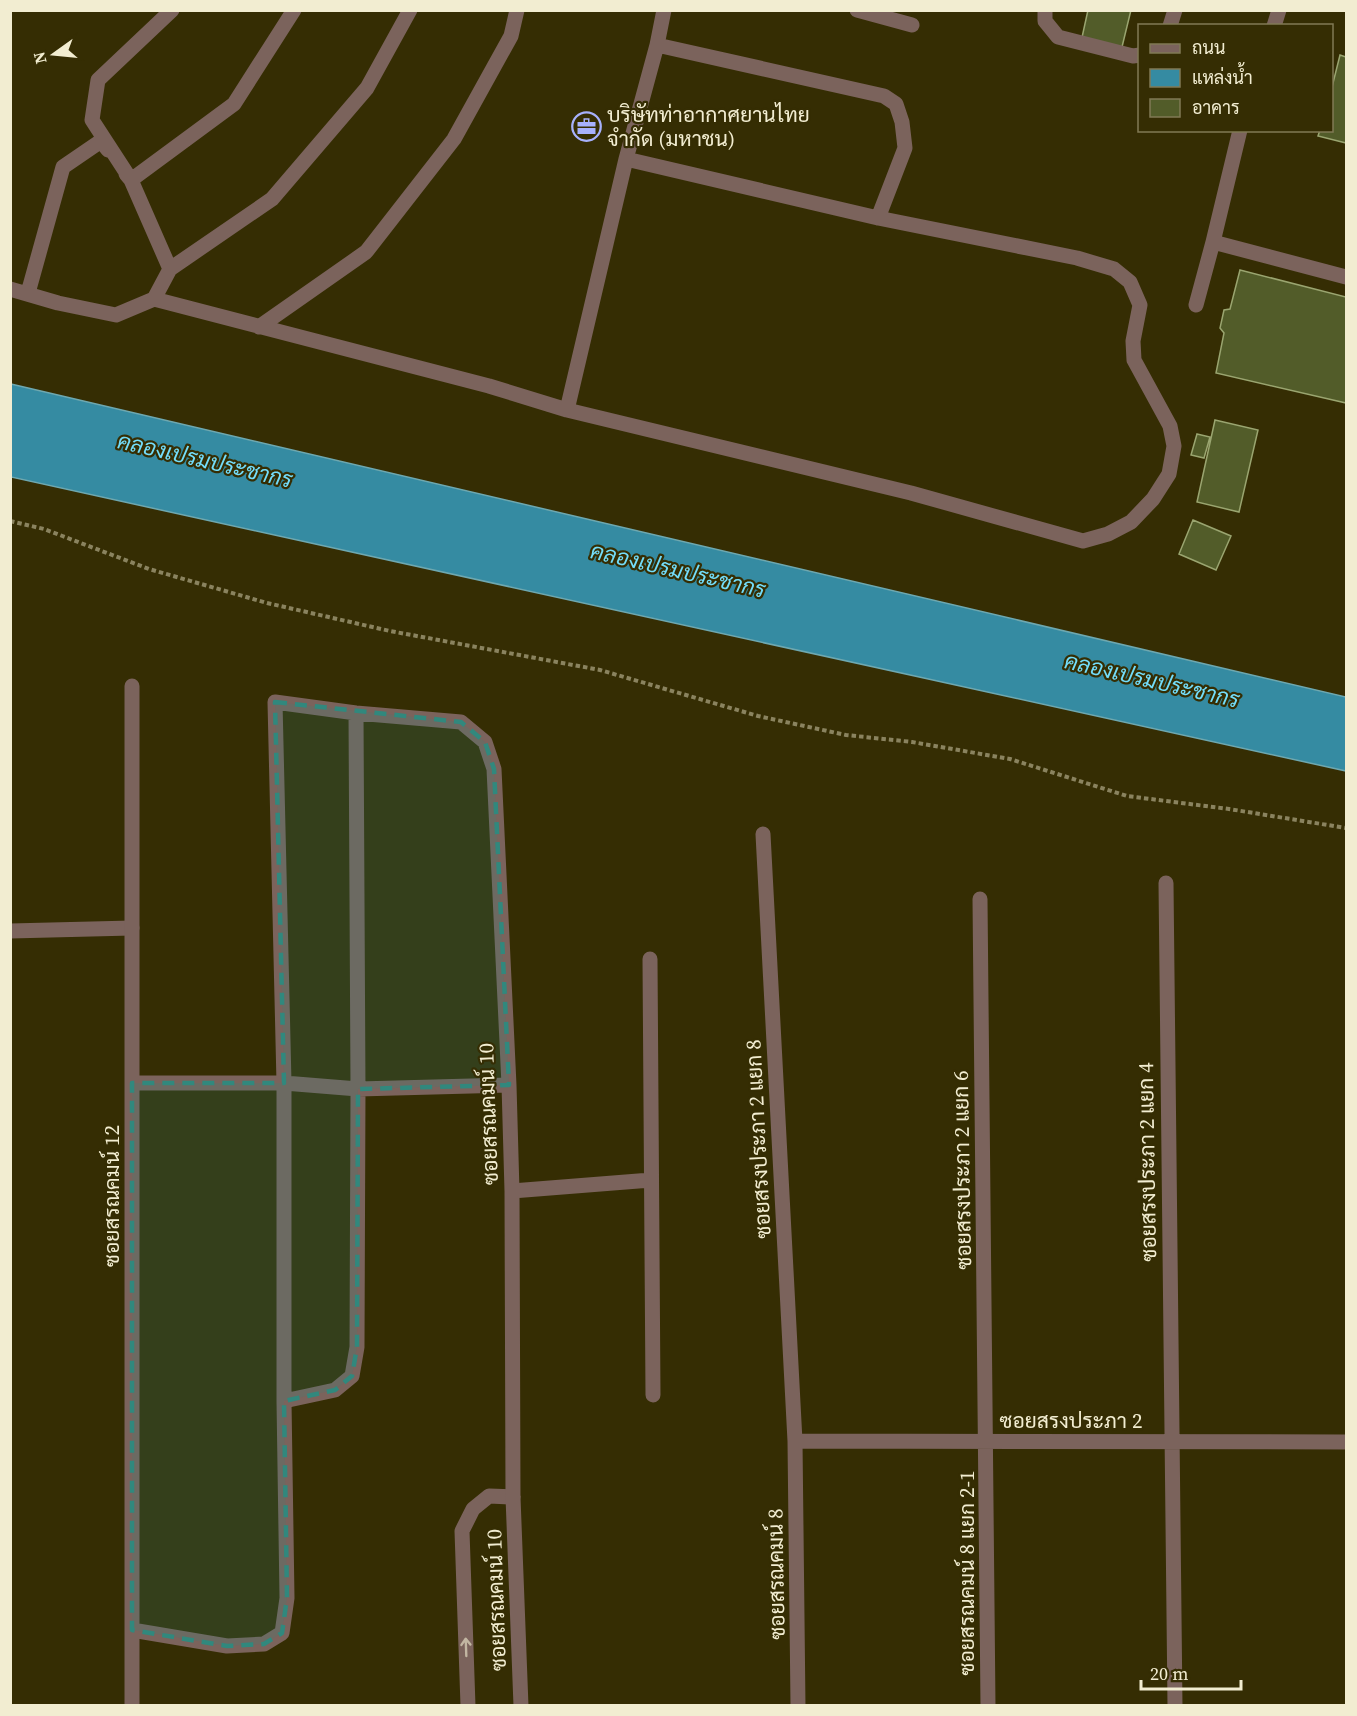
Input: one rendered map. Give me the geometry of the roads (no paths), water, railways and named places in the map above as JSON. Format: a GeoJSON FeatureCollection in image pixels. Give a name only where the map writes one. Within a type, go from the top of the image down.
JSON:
{"type":"FeatureCollection","features":[{"type":"Feature","properties":{"kind":"street"},"geometry":{"type":"LineString","coordinates":[[170,269],[131,180],[92,120],[98,80],[172,10]]}},
{"type":"Feature","properties":{"kind":"street"},"geometry":{"type":"LineString","coordinates":[[131,180],[234,104],[294,10]]}},
{"type":"Feature","properties":{"kind":"street"},"geometry":{"type":"LineString","coordinates":[[154,299],[170,269],[272,199],[366,88],[410,10]]}},
{"type":"Feature","properties":{"kind":"street"},"geometry":{"type":"LineString","coordinates":[[259,327],[366,252],[454,139],[511,36],[517,10]]}},
{"type":"Feature","properties":{"kind":"street"},"geometry":{"type":"LineString","coordinates":[[567,410],[626,159],[657,45],[664,10]]}},
{"type":"Feature","properties":{"kind":"street"},"geometry":{"type":"LineString","coordinates":[[857,10],[912,25]]}},
{"type":"Feature","properties":{"kind":"street"},"geometry":{"type":"LineString","coordinates":[[1045,10],[1045,21],[1058,38],[1138,55]]}},
{"type":"Feature","properties":{"kind":"street"},"geometry":{"type":"LineString","coordinates":[[657,45],[884,96],[896,105],[902,122],[904,148],[878,218]]}},
{"type":"Feature","properties":{"kind":"street"},"geometry":{"type":"LineString","coordinates":[[1196,305],[1240,132]]}},
{"type":"Feature","properties":{"kind":"street"},"geometry":{"type":"LineString","coordinates":[[28,293],[63,167],[101,141],[131,180]]}},
{"type":"Feature","properties":{"kind":"street"},"geometry":{"type":"LineString","coordinates":[[10,289],[58,303],[116,315],[154,299],[489,386],[567,410],[911,493],[1083,541],[1108,534],[1131,522],[1153,500],[1169,474],[1174,446],[1170,426],[1134,360],[1133,341],[1140,305],[1130,282],[1114,269],[1077,258],[878,218],[626,159]]}},
{"type":"Feature","properties":{"kind":"street"},"geometry":{"type":"LineString","coordinates":[[1213,242],[1347,277]]}},
{"type":"Feature","properties":{"kind":"street","name":"ซอยสรณคมน์ 12"},"geometry":{"type":"LineString","coordinates":[[132,686],[132,1706]]}},
{"type":"Feature","properties":{"kind":"street","name":"ซอยสรณคมน์ 10"},"geometry":{"type":"LineString","coordinates":[[284,1083],[275,702],[460,722],[485,742],[494,769],[509,1085],[512,1191],[513,1497],[521,1706]]}},
{"type":"Feature","properties":{"kind":"street"},"geometry":{"type":"LineString","coordinates":[[284,1401],[335,1390],[352,1376],[357,1347],[356,712]]}},
{"type":"Feature","properties":{"kind":"street","name":"ซอยสรงประภา 2 แยก 8"},"geometry":{"type":"LineString","coordinates":[[763,834],[795,1441]]}},
{"type":"Feature","properties":{"kind":"street","name":"ซอยสรงประภา 2 แยก 4"},"geometry":{"type":"LineString","coordinates":[[1166,883],[1175,1706]]}},
{"type":"Feature","properties":{"kind":"street","name":"ซอยสรงประภา 2 แยก 6"},"geometry":{"type":"LineString","coordinates":[[980,898],[986,1441]]}},
{"type":"Feature","properties":{"kind":"street"},"geometry":{"type":"LineString","coordinates":[[10,931],[132,928]]}},
{"type":"Feature","properties":{"kind":"street"},"geometry":{"type":"LineString","coordinates":[[650,958],[652,1395]]}},
{"type":"Feature","properties":{"kind":"street"},"geometry":{"type":"LineString","coordinates":[[132,1083],[284,1083],[358,1089],[509,1085]]}},
{"type":"Feature","properties":{"kind":"street"},"geometry":{"type":"LineString","coordinates":[[132,1630],[227,1646],[264,1644],[282,1633],[288,1599],[284,1401],[284,1083]]}},
{"type":"Feature","properties":{"kind":"street"},"geometry":{"type":"LineString","coordinates":[[512,1191],[651,1180]]}},
{"type":"Feature","properties":{"kind":"street","name":"ซอยสรงประภา 2"},"geometry":{"type":"LineString","coordinates":[[795,1441],[1347,1442]]}},
{"type":"Feature","properties":{"kind":"street","name":"ซอยสรณคมน์ 8"},"geometry":{"type":"LineString","coordinates":[[795,1441],[798,1706]]}},
{"type":"Feature","properties":{"kind":"street","name":"ซอยสรณคมน์ 8 แยก 2-1"},"geometry":{"type":"LineString","coordinates":[[986,1441],[988,1706]]}},
{"type":"Feature","properties":{"kind":"street"},"geometry":{"type":"LineString","coordinates":[[468,1706],[462,1530],[472,1509],[489,1496],[513,1497]]}},
{"type":"Feature","properties":{"kind":"water","name":"คลองเปรมประชากร"},"geometry":{"type":"Polygon","coordinates":[[[11,384],[1346,697],[1346,771],[11,477],[11,384]]]}},
{"type":"Feature","properties":{"kind":"place","name":"บริษัทท่าอากาศยานไทย จำกัด (มหาชน)"},"geometry":{"type":"Point","coordinates":[586,126]}}]}
